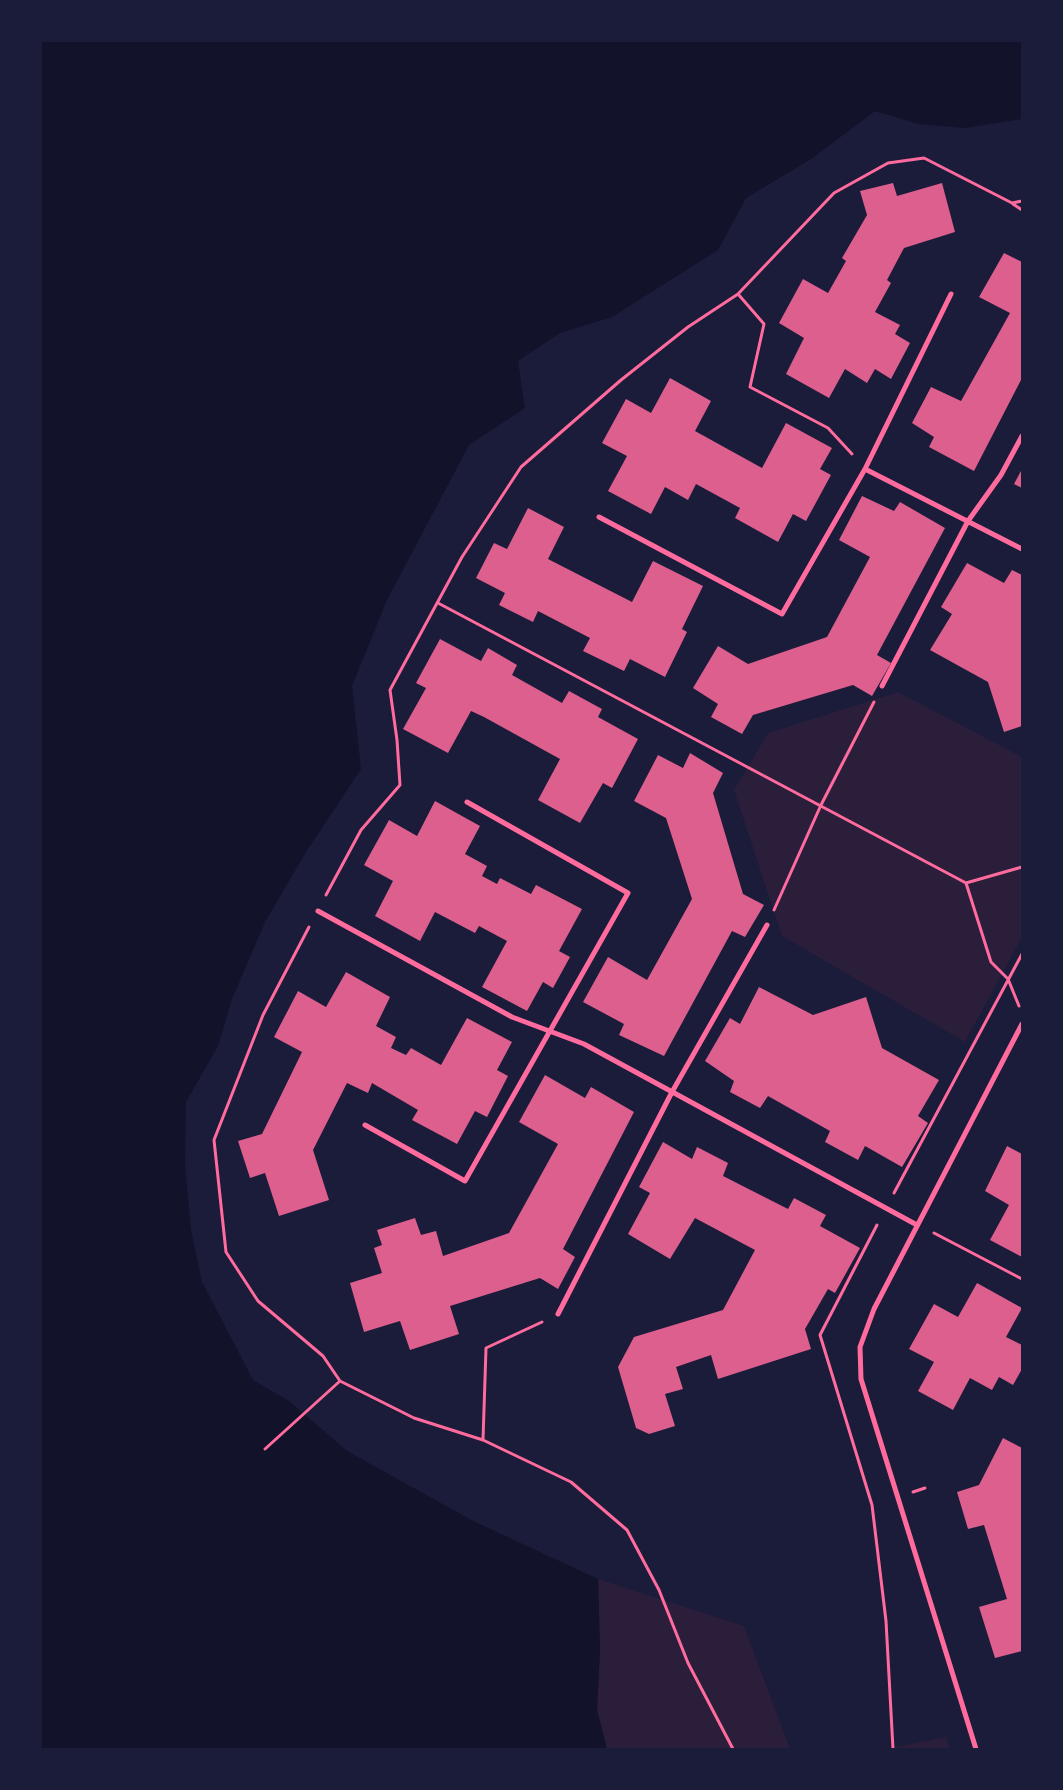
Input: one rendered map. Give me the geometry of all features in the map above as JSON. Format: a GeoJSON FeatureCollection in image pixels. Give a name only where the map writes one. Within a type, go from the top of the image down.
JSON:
{"type":"FeatureCollection","features":[{"type":"Feature","properties":{"kind":"street"},"geometry":{"type":"LineString","coordinates":[[599,517],[782,614],[865,469],[951,294]]}},
{"type":"Feature","properties":{"kind":"street"},"geometry":{"type":"LineString","coordinates":[[882,686],[968,521],[1001,475],[1022,436]]}},
{"type":"Feature","properties":{"kind":"street"},"geometry":{"type":"LineString","coordinates":[[865,469],[1022,549]]}},
{"type":"Feature","properties":{"kind":"street"},"geometry":{"type":"LineString","coordinates":[[365,1124],[466,1181],[628,893],[467,802]]}},
{"type":"Feature","properties":{"kind":"street"},"geometry":{"type":"LineString","coordinates":[[318,911],[512,1017],[584,1044],[917,1225]]}},
{"type":"Feature","properties":{"kind":"street"},"geometry":{"type":"LineString","coordinates":[[558,1314],[672,1092],[767,925]]}},
{"type":"Feature","properties":{"kind":"street"},"geometry":{"type":"LineString","coordinates":[[976,1749],[861,1379],[860,1348],[874,1309],[1022,1024]]}},
{"type":"Feature","properties":{"kind":"path"},"geometry":{"type":"LineString","coordinates":[[733,1749],[688,1663],[659,1590],[626,1530],[571,1482],[483,1440],[414,1418],[340,1381],[323,1356],[258,1302],[226,1252],[214,1140],[263,1015],[360,830],[400,784],[397,740],[390,690],[462,558],[521,467],[621,380],[688,327],[738,294],[834,193],[888,163],[924,158],[1022,210]]}},
{"type":"Feature","properties":{"kind":"path"},"geometry":{"type":"LineString","coordinates":[[1012,203],[1022,201]]}},
{"type":"Feature","properties":{"kind":"path"},"geometry":{"type":"LineString","coordinates":[[738,294],[764,324],[750,387],[828,428],[865,469]]}},
{"type":"Feature","properties":{"kind":"path"},"geometry":{"type":"LineString","coordinates":[[438,603],[966,883],[991,962],[1008,979],[1022,1013]]}},
{"type":"Feature","properties":{"kind":"path"},"geometry":{"type":"LineString","coordinates":[[767,925],[821,805],[882,686]]}},
{"type":"Feature","properties":{"kind":"path"},"geometry":{"type":"LineString","coordinates":[[966,883],[1022,867]]}},
{"type":"Feature","properties":{"kind":"path"},"geometry":{"type":"LineString","coordinates":[[917,1225],[1022,1280]]}},
{"type":"Feature","properties":{"kind":"path"},"geometry":{"type":"LineString","coordinates":[[483,1440],[486,1348],[558,1314]]}},
{"type":"Feature","properties":{"kind":"path"},"geometry":{"type":"LineString","coordinates":[[265,1449],[340,1381]]}},
{"type":"Feature","properties":{"kind":"path"},"geometry":{"type":"LineString","coordinates":[[872,1505],[886,1621],[893,1749]]}},
{"type":"Feature","properties":{"kind":"shaded area"},"geometry":{"type":"Polygon","coordinates":[[[41,41],[1022,41],[1022,119],[964,128],[918,124],[875,111],[811,159],[746,198],[718,250],[612,317],[560,333],[518,361],[525,408],[469,445],[387,600],[352,686],[361,769],[306,852],[265,922],[232,999],[218,1046],[186,1102],[185,1164],[191,1230],[202,1282],[253,1380],[289,1401],[347,1451],[473,1521],[598,1579],[600,1649],[597,1710],[607,1749],[41,1749],[41,41]]]}},
{"type":"Feature","properties":{"kind":"shaded area"},"geometry":{"type":"Polygon","coordinates":[[[898,692],[1022,757],[1022,937],[965,1042],[782,936],[734,790],[768,733],[898,692]]]}},
{"type":"Feature","properties":{"kind":"shaded area"},"geometry":{"type":"Polygon","coordinates":[[[598,1579],[744,1626],[790,1749],[607,1749],[597,1710],[600,1649],[598,1579]]]}},
{"type":"Feature","properties":{"kind":"shaded area"},"geometry":{"type":"Polygon","coordinates":[[[946,1737],[950,1749],[885,1749],[946,1737]]]}},
{"type":"Feature","properties":{"kind":"building"},"geometry":{"type":"Polygon","coordinates":[[[893,183],[897,196],[942,183],[955,232],[904,248],[887,280],[891,283],[875,312],[900,325],[895,334],[910,343],[891,379],[875,369],[867,383],[845,369],[829,398],[786,374],[804,338],[779,323],[803,279],[828,293],[846,261],[842,258],[867,215],[860,191],[893,183]]]}},
{"type":"Feature","properties":{"kind":"building"},"geometry":{"type":"Polygon","coordinates":[[[1004,253],[1022,262],[1022,378],[974,471],[929,447],[934,437],[912,423],[931,387],[961,401],[1010,313],[979,297],[1004,253]]]}},
{"type":"Feature","properties":{"kind":"building"},"geometry":{"type":"Polygon","coordinates":[[[670,378],[711,401],[695,431],[762,468],[786,423],[832,448],[820,469],[831,475],[806,521],[793,514],[778,542],[735,518],[740,508],[696,484],[688,500],[665,487],[651,514],[608,491],[627,456],[602,443],[626,399],[651,413],[670,378]]]}},
{"type":"Feature","properties":{"kind":"building"},"geometry":{"type":"Polygon","coordinates":[[[1022,469],[1022,488],[1014,484],[1022,469]]]}},
{"type":"Feature","properties":{"kind":"building"},"geometry":{"type":"Polygon","coordinates":[[[862,496],[894,511],[900,502],[945,528],[877,655],[891,663],[872,696],[853,685],[753,715],[742,734],[711,717],[718,704],[693,688],[718,646],[748,664],[827,637],[870,557],[839,540],[862,496]]]}},
{"type":"Feature","properties":{"kind":"building"},"geometry":{"type":"Polygon","coordinates":[[[528,508],[564,527],[548,559],[632,602],[653,561],[703,586],[682,629],[687,632],[665,677],[630,659],[624,671],[583,651],[590,638],[538,611],[533,622],[499,605],[505,593],[476,578],[494,543],[507,549],[528,508]]]}},
{"type":"Feature","properties":{"kind":"building"},"geometry":{"type":"Polygon","coordinates":[[[967,563],[1004,583],[1012,570],[1022,575],[1022,726],[1004,732],[988,682],[930,650],[952,614],[941,607],[967,563]]]}},
{"type":"Feature","properties":{"kind":"building"},"geometry":{"type":"Polygon","coordinates":[[[440,639],[481,661],[488,648],[517,665],[512,675],[562,703],[569,691],[602,709],[598,717],[638,739],[612,788],[603,783],[580,823],[538,800],[560,759],[484,717],[471,711],[448,753],[403,729],[426,688],[416,683],[440,639]]]}},
{"type":"Feature","properties":{"kind":"building"},"geometry":{"type":"Polygon","coordinates":[[[690,753],[723,773],[713,793],[743,894],[764,905],[745,937],[732,931],[664,1056],[619,1035],[624,1024],[583,1002],[608,957],[647,980],[692,899],[666,818],[634,801],[658,755],[683,768],[690,753]]]}},
{"type":"Feature","properties":{"kind":"building"},"geometry":{"type":"Polygon","coordinates":[[[435,801],[480,826],[465,854],[487,866],[482,876],[497,884],[500,878],[531,894],[536,885],[582,909],[559,951],[570,957],[553,988],[543,982],[527,1011],[482,987],[507,941],[479,926],[475,933],[435,912],[420,941],[375,916],[393,881],[364,865],[389,820],[417,836],[435,801]]]}},
{"type":"Feature","properties":{"kind":"building"},"geometry":{"type":"Polygon","coordinates":[[[346,972],[390,997],[376,1026],[396,1037],[391,1048],[406,1055],[411,1048],[441,1065],[467,1018],[512,1042],[497,1070],[508,1076],[487,1117],[475,1111],[457,1144],[412,1120],[418,1110],[372,1083],[368,1093],[347,1083],[313,1150],[329,1200],[279,1216],[265,1173],[250,1178],[238,1141],[262,1134],[302,1052],[274,1037],[298,991],[326,1007],[346,972]]]}},
{"type":"Feature","properties":{"kind":"building"},"geometry":{"type":"Polygon","coordinates":[[[759,987],[813,1015],[866,997],[882,1048],[939,1080],[918,1116],[928,1123],[902,1167],[865,1146],[858,1160],[825,1142],[830,1131],[768,1096],[760,1108],[730,1092],[734,1081],[705,1061],[730,1018],[740,1024],[759,987]]]}},
{"type":"Feature","properties":{"kind":"building"},"geometry":{"type":"Polygon","coordinates":[[[545,1075],[585,1098],[591,1087],[634,1112],[563,1249],[575,1257],[558,1289],[540,1278],[450,1306],[459,1334],[410,1350],[400,1321],[364,1332],[350,1283],[382,1273],[374,1248],[382,1245],[377,1230],[415,1218],[421,1235],[436,1231],[443,1256],[509,1233],[558,1144],[519,1122],[545,1075]]]}},
{"type":"Feature","properties":{"kind":"building"},"geometry":{"type":"Polygon","coordinates":[[[663,1142],[692,1159],[697,1147],[728,1163],[723,1176],[788,1209],[794,1198],[826,1215],[820,1226],[860,1248],[835,1293],[828,1289],[805,1329],[811,1349],[718,1379],[711,1355],[676,1367],[683,1389],[665,1394],[675,1426],[649,1434],[636,1428],[618,1367],[634,1337],[723,1310],[755,1250],[695,1218],[670,1259],[628,1234],[650,1193],[639,1187],[663,1142]]]}},
{"type":"Feature","properties":{"kind":"building"},"geometry":{"type":"Polygon","coordinates":[[[1007,1146],[1022,1154],[1022,1257],[990,1240],[1009,1205],[985,1191],[1007,1146]]]}},
{"type":"Feature","properties":{"kind":"building"},"geometry":{"type":"Polygon","coordinates":[[[977,1283],[1022,1308],[1006,1337],[1022,1345],[1022,1369],[1013,1385],[999,1377],[992,1390],[970,1378],[953,1410],[918,1391],[934,1362],[909,1349],[934,1304],[958,1317],[977,1283]]]}},
{"type":"Feature","properties":{"kind":"building"},"geometry":{"type":"Polygon","coordinates":[[[1003,1438],[1022,1448],[1022,1651],[995,1658],[979,1607],[1007,1599],[984,1525],[968,1529],[957,1492],[979,1485],[1003,1438]]]}}]}
